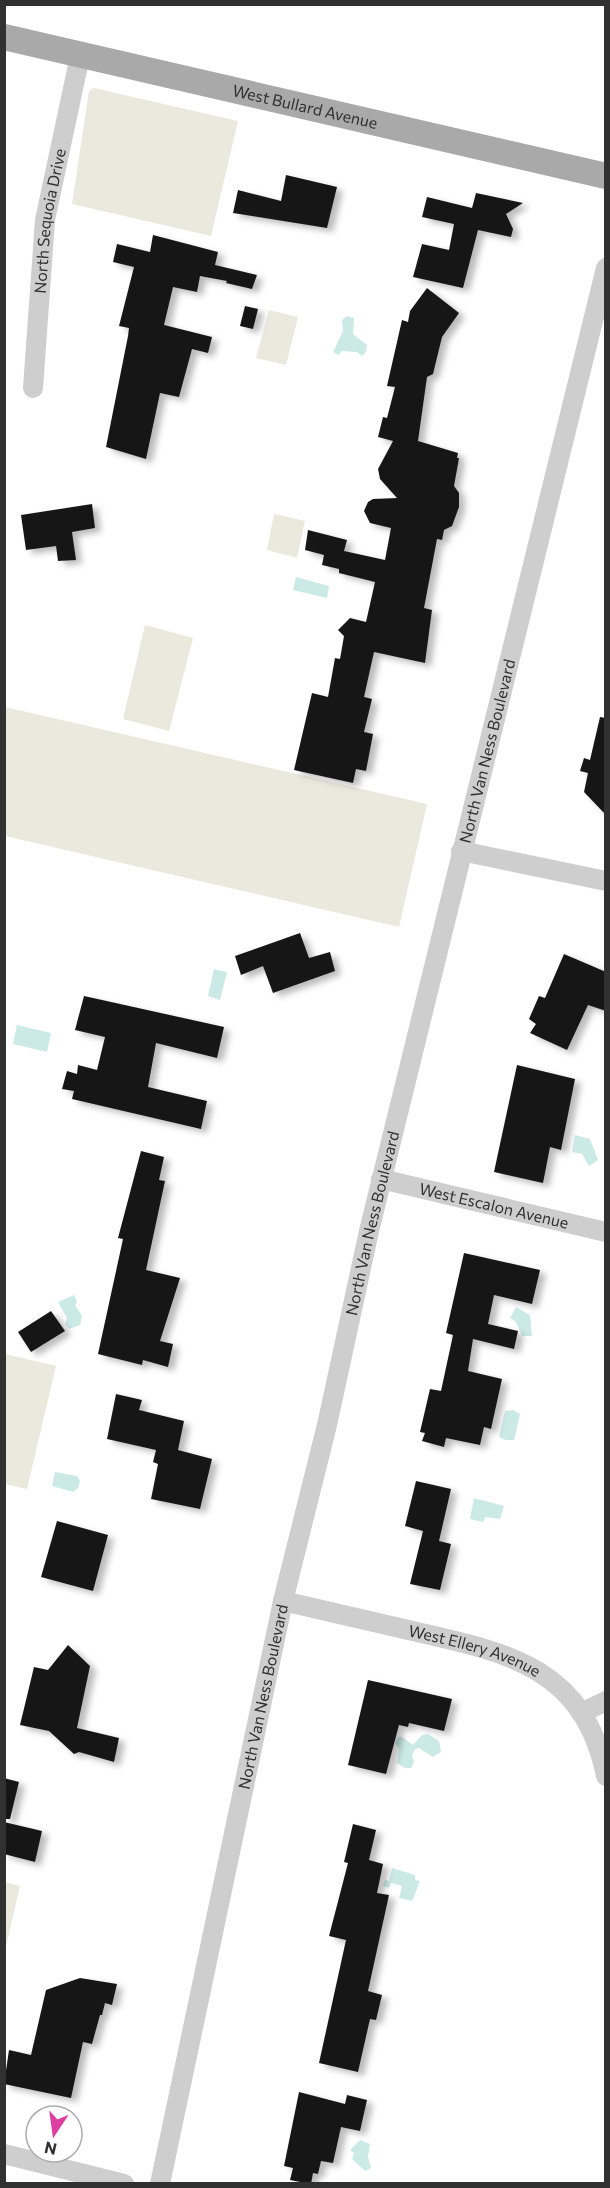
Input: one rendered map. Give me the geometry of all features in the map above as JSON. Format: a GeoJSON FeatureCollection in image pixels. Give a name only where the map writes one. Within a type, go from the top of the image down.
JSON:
{"type":"FeatureCollection","features":[{"type":"Feature","properties":{"kind":"main road","name":"West Bullard Avenue"},"geometry":{"type":"LineString","coordinates":[[4,37],[606,176]]}},
{"type":"Feature","properties":{"kind":"street","name":"North Sequoia Drive"},"geometry":{"type":"LineString","coordinates":[[33,388],[45,220],[80,56]]}},
{"type":"Feature","properties":{"kind":"street","name":"North Van Ness Boulevard"},"geometry":{"type":"LineString","coordinates":[[160,2184],[283,1601],[327,1425],[381,1179],[606,268]]}},
{"type":"Feature","properties":{"kind":"street"},"geometry":{"type":"LineString","coordinates":[[461,850],[606,881]]}},
{"type":"Feature","properties":{"kind":"street","name":"West Escalon Avenue"},"geometry":{"type":"LineString","coordinates":[[381,1179],[606,1232]]}},
{"type":"Feature","properties":{"kind":"street","name":"West Ellery Avenue"},"geometry":{"type":"LineString","coordinates":[[283,1601],[508,1655],[547,1677],[582,1713],[595,1737],[606,1776]]}},
{"type":"Feature","properties":{"kind":"street"},"geometry":{"type":"LineString","coordinates":[[582,1713],[606,1701]]}},
{"type":"Feature","properties":{"kind":"street"},"geometry":{"type":"LineString","coordinates":[[4,2154],[124,2184]]}},
{"type":"Feature","properties":{"kind":"shaded area"},"geometry":{"type":"Polygon","coordinates":[[[94,88],[238,121],[211,236],[72,204],[89,91],[94,88]]]}},
{"type":"Feature","properties":{"kind":"shaded area"},"geometry":{"type":"Polygon","coordinates":[[[269,310],[298,317],[286,365],[256,358],[269,310]]]}},
{"type":"Feature","properties":{"kind":"shaded area"},"geometry":{"type":"Polygon","coordinates":[[[274,514],[305,521],[297,558],[267,550],[274,514]]]}},
{"type":"Feature","properties":{"kind":"shaded area"},"geometry":{"type":"Polygon","coordinates":[[[145,625],[193,638],[169,731],[123,719],[145,625]]]}},
{"type":"Feature","properties":{"kind":"shaded area"},"geometry":{"type":"Polygon","coordinates":[[[5,707],[427,804],[399,927],[5,836],[5,707]]]}},
{"type":"Feature","properties":{"kind":"shaded area"},"geometry":{"type":"Polygon","coordinates":[[[5,1354],[56,1366],[27,1489],[5,1484],[5,1354]]]}},
{"type":"Feature","properties":{"kind":"shaded area"},"geometry":{"type":"Polygon","coordinates":[[[4,1882],[20,1886],[5,1951],[4,1882]]]}},
{"type":"Feature","properties":{"kind":"water"},"geometry":{"type":"Polygon","coordinates":[[[347,316],[354,318],[353,334],[367,345],[366,352],[362,356],[357,352],[341,351],[339,355],[333,352],[343,331],[342,320],[347,316]]]}},
{"type":"Feature","properties":{"kind":"water"},"geometry":{"type":"Polygon","coordinates":[[[296,577],[329,586],[327,598],[293,590],[296,577]]]}},
{"type":"Feature","properties":{"kind":"water"},"geometry":{"type":"Polygon","coordinates":[[[214,969],[227,972],[220,1000],[208,996],[214,969]]]}},
{"type":"Feature","properties":{"kind":"water"},"geometry":{"type":"Polygon","coordinates":[[[17,1025],[51,1033],[47,1052],[13,1044],[17,1025]]]}},
{"type":"Feature","properties":{"kind":"water"},"geometry":{"type":"Polygon","coordinates":[[[575,1135],[590,1139],[598,1160],[589,1166],[582,1154],[572,1152],[575,1135]]]}},
{"type":"Feature","properties":{"kind":"water"},"geometry":{"type":"Polygon","coordinates":[[[74,1295],[77,1302],[75,1305],[82,1316],[80,1325],[69,1329],[65,1324],[67,1318],[58,1302],[74,1295]]]}},
{"type":"Feature","properties":{"kind":"water"},"geometry":{"type":"Polygon","coordinates":[[[516,1307],[530,1315],[532,1336],[522,1336],[516,1322],[510,1318],[516,1307]]]}},
{"type":"Feature","properties":{"kind":"water"},"geometry":{"type":"Polygon","coordinates":[[[513,1410],[520,1414],[514,1440],[506,1440],[499,1437],[505,1411],[513,1410]]]}},
{"type":"Feature","properties":{"kind":"water"},"geometry":{"type":"Polygon","coordinates":[[[55,1472],[77,1476],[80,1481],[78,1488],[73,1492],[52,1486],[55,1472]]]}},
{"type":"Feature","properties":{"kind":"water"},"geometry":{"type":"Polygon","coordinates":[[[474,1498],[504,1506],[500,1519],[485,1517],[483,1522],[470,1519],[474,1498]]]}},
{"type":"Feature","properties":{"kind":"water"},"geometry":{"type":"Polygon","coordinates":[[[428,1734],[439,1741],[441,1752],[433,1757],[419,1748],[415,1749],[411,1768],[405,1768],[397,1763],[399,1749],[395,1743],[398,1737],[402,1737],[413,1745],[422,1735],[428,1734]]]}},
{"type":"Feature","properties":{"kind":"water"},"geometry":{"type":"Polygon","coordinates":[[[392,1868],[415,1875],[415,1880],[420,1881],[412,1901],[399,1898],[402,1886],[391,1883],[389,1888],[383,1886],[385,1880],[389,1881],[392,1868]]]}},
{"type":"Feature","properties":{"kind":"water"},"geometry":{"type":"Polygon","coordinates":[[[360,2140],[370,2144],[368,2157],[371,2168],[365,2171],[352,2159],[354,2153],[350,2150],[360,2140]]]}},
{"type":"Feature","properties":{"kind":"building"},"geometry":{"type":"Polygon","coordinates":[[[286,175],[337,187],[327,228],[233,213],[238,190],[281,201],[286,175]]]}},
{"type":"Feature","properties":{"kind":"building"},"geometry":{"type":"Polygon","coordinates":[[[476,193],[523,203],[506,214],[513,229],[511,237],[478,230],[463,288],[413,277],[422,244],[449,250],[454,224],[422,217],[427,197],[472,208],[476,193]]]}},
{"type":"Feature","properties":{"kind":"building"},"geometry":{"type":"Polygon","coordinates":[[[153,235],[218,252],[215,265],[257,275],[252,289],[200,276],[197,292],[173,287],[164,325],[212,337],[208,353],[192,349],[179,397],[160,393],[146,459],[106,447],[129,328],[119,326],[134,267],[113,262],[117,244],[150,252],[153,235]]]}},
{"type":"Feature","properties":{"kind":"building"},"geometry":{"type":"Polygon","coordinates":[[[427,288],[459,313],[442,337],[433,374],[427,377],[418,441],[458,453],[454,486],[459,493],[459,507],[452,526],[444,530],[442,540],[437,539],[424,608],[432,610],[425,663],[374,652],[364,697],[372,699],[364,732],[373,734],[366,771],[356,769],[353,783],[294,770],[312,693],[328,697],[335,658],[340,659],[344,636],[338,630],[350,618],[366,622],[375,582],[339,573],[339,569],[322,565],[324,555],[305,550],[308,530],[347,540],[344,551],[385,560],[391,528],[370,523],[364,511],[368,502],[373,499],[397,498],[380,479],[378,469],[393,441],[378,437],[383,417],[387,418],[395,387],[387,386],[402,320],[408,322],[410,311],[427,288]]]}},
{"type":"Feature","properties":{"kind":"building"},"geometry":{"type":"Polygon","coordinates":[[[245,306],[258,309],[253,329],[240,326],[245,306]]]}},
{"type":"Feature","properties":{"kind":"building"},"geometry":{"type":"Polygon","coordinates":[[[92,504],[95,528],[72,532],[76,560],[58,561],[56,546],[26,550],[21,515],[92,504]]]}},
{"type":"Feature","properties":{"kind":"building"},"geometry":{"type":"Polygon","coordinates":[[[600,717],[606,718],[606,815],[584,792],[588,773],[580,771],[584,758],[590,760],[600,717]]]}},
{"type":"Feature","properties":{"kind":"building"},"geometry":{"type":"Polygon","coordinates":[[[300,933],[309,958],[330,952],[335,971],[273,993],[263,966],[241,975],[235,956],[300,933]]]}},
{"type":"Feature","properties":{"kind":"building"},"geometry":{"type":"Polygon","coordinates":[[[564,954],[606,972],[606,1011],[588,1005],[567,1050],[530,1033],[536,1024],[529,1019],[539,996],[545,998],[564,954]]]}},
{"type":"Feature","properties":{"kind":"building"},"geometry":{"type":"Polygon","coordinates":[[[84,996],[224,1027],[217,1058],[156,1043],[148,1087],[207,1101],[201,1129],[72,1099],[74,1091],[62,1089],[67,1071],[77,1074],[78,1065],[97,1070],[105,1037],[75,1030],[84,996]]]}},
{"type":"Feature","properties":{"kind":"building"},"geometry":{"type":"Polygon","coordinates":[[[517,1065],[575,1079],[561,1150],[550,1147],[543,1183],[494,1172],[517,1065]]]}},
{"type":"Feature","properties":{"kind":"building"},"geometry":{"type":"Polygon","coordinates":[[[141,1151],[164,1157],[159,1180],[165,1181],[146,1270],[180,1278],[160,1341],[173,1344],[168,1367],[143,1360],[142,1365],[98,1354],[123,1239],[118,1238],[141,1151]]]}},
{"type":"Feature","properties":{"kind":"building"},"geometry":{"type":"Polygon","coordinates":[[[464,1253],[540,1270],[532,1304],[494,1295],[488,1324],[518,1331],[514,1349],[473,1339],[468,1371],[502,1379],[491,1429],[484,1427],[480,1445],[446,1438],[444,1447],[422,1441],[425,1433],[420,1432],[430,1389],[441,1391],[453,1335],[446,1333],[464,1253]]]}},
{"type":"Feature","properties":{"kind":"building"},"geometry":{"type":"Polygon","coordinates":[[[51,1311],[65,1331],[31,1352],[18,1332],[51,1311]]]}},
{"type":"Feature","properties":{"kind":"building"},"geometry":{"type":"Polygon","coordinates":[[[116,1394],[142,1400],[139,1410],[184,1421],[178,1450],[212,1459],[200,1509],[151,1499],[158,1464],[153,1462],[156,1450],[107,1439],[116,1394]]]}},
{"type":"Feature","properties":{"kind":"building"},"geometry":{"type":"Polygon","coordinates":[[[416,1481],[451,1489],[439,1541],[451,1544],[440,1590],[410,1584],[423,1531],[405,1526],[416,1481]]]}},
{"type":"Feature","properties":{"kind":"building"},"geometry":{"type":"Polygon","coordinates":[[[57,1521],[108,1535],[93,1591],[41,1577],[57,1521]]]}},
{"type":"Feature","properties":{"kind":"building"},"geometry":{"type":"Polygon","coordinates":[[[68,1645],[90,1666],[77,1728],[119,1738],[114,1762],[79,1752],[74,1754],[49,1731],[20,1725],[34,1667],[48,1670],[68,1645]]]}},
{"type":"Feature","properties":{"kind":"building"},"geometry":{"type":"Polygon","coordinates":[[[368,1680],[452,1699],[444,1731],[409,1723],[408,1727],[399,1725],[386,1774],[348,1765],[368,1680]]]}},
{"type":"Feature","properties":{"kind":"building"},"geometry":{"type":"Polygon","coordinates":[[[4,1778],[19,1782],[10,1819],[4,1819],[4,1778]]]}},
{"type":"Feature","properties":{"kind":"building"},"geometry":{"type":"Polygon","coordinates":[[[4,1822],[42,1831],[35,1862],[4,1854],[4,1822]]]}},
{"type":"Feature","properties":{"kind":"building"},"geometry":{"type":"Polygon","coordinates":[[[353,1824],[376,1830],[369,1860],[383,1864],[377,1893],[389,1895],[368,1991],[382,1995],[376,2020],[370,2019],[358,2072],[319,2063],[346,1940],[329,1936],[348,1863],[344,1862],[353,1824]]]}},
{"type":"Feature","properties":{"kind":"building"},"geometry":{"type":"Polygon","coordinates":[[[80,1978],[117,1984],[112,2005],[105,2003],[102,2015],[100,2015],[92,2044],[83,2042],[71,2098],[4,2084],[9,2050],[31,2055],[46,1990],[80,1978]]]}},
{"type":"Feature","properties":{"kind":"building"},"geometry":{"type":"Polygon","coordinates":[[[299,2092],[345,2104],[347,2095],[367,2100],[360,2131],[341,2127],[333,2163],[321,2161],[318,2174],[313,2173],[311,2184],[290,2180],[293,2168],[284,2166],[299,2092]]]}}]}
